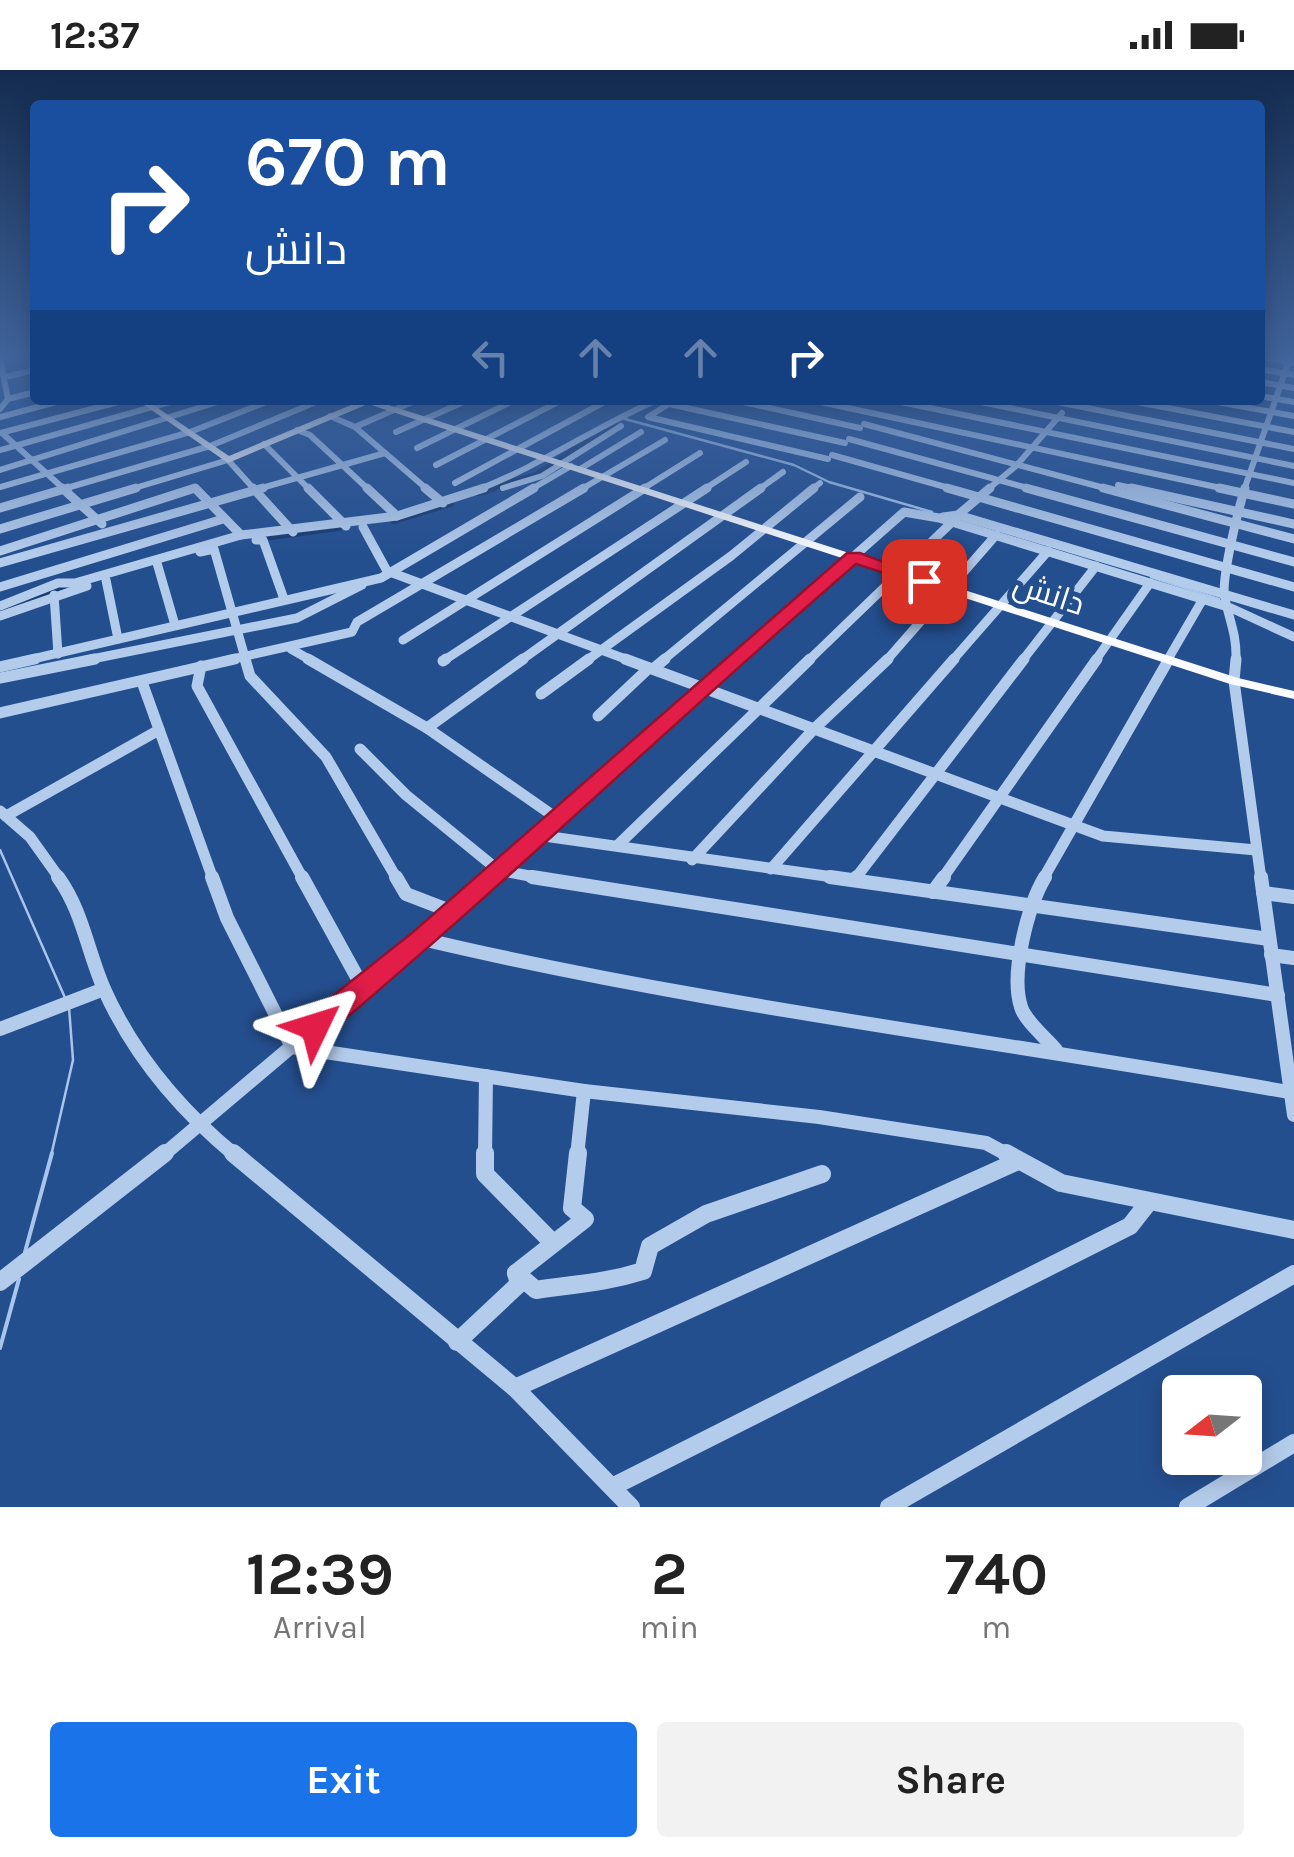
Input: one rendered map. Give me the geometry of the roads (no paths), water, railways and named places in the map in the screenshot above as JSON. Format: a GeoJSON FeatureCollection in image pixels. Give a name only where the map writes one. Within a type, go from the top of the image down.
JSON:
{"type":"FeatureCollection","features":[{"type":"Feature","properties":{"kind":"main road"},"geometry":{"type":"LineString","coordinates":[[178,422],[228,460],[316,422]]}},
{"type":"Feature","properties":{"kind":"main road"},"geometry":{"type":"LineString","coordinates":[[435,422],[565,464]]}},
{"type":"Feature","properties":{"kind":"main road","name":"دانش"},"geometry":{"type":"LineString","coordinates":[[565,464],[1234,681],[1294,695]]}},
{"type":"Feature","properties":{"kind":"street"},"geometry":{"type":"LineString","coordinates":[[1,433],[42,422]]}},
{"type":"Feature","properties":{"kind":"street"},"geometry":{"type":"LineString","coordinates":[[0,450],[103,422]]}},
{"type":"Feature","properties":{"kind":"street"},"geometry":{"type":"LineString","coordinates":[[0,470],[164,422]]}},
{"type":"Feature","properties":{"kind":"street"},"geometry":{"type":"LineString","coordinates":[[0,487],[215,422]]}},
{"type":"Feature","properties":{"kind":"street"},"geometry":{"type":"LineString","coordinates":[[0,508],[210,446],[268,422]]}},
{"type":"Feature","properties":{"kind":"street"},"geometry":{"type":"LineString","coordinates":[[344,422],[355,427],[443,502]]}},
{"type":"Feature","properties":{"kind":"street"},"geometry":{"type":"LineString","coordinates":[[355,427],[367,422]]}},
{"type":"Feature","properties":{"kind":"street"},"geometry":{"type":"LineString","coordinates":[[396,432],[423,422]]}},
{"type":"Feature","properties":{"kind":"street"},"geometry":{"type":"LineString","coordinates":[[417,448],[472,422]]}},
{"type":"Feature","properties":{"kind":"street"},"geometry":{"type":"LineString","coordinates":[[436,465],[520,422]]}},
{"type":"Feature","properties":{"kind":"street"},"geometry":{"type":"LineString","coordinates":[[455,482],[568,422]]}},
{"type":"Feature","properties":{"kind":"street"},"geometry":{"type":"LineString","coordinates":[[0,606],[58,583],[75,582],[240,535],[345,526],[397,516],[565,464],[617,422]]}},
{"type":"Feature","properties":{"kind":"street"},"geometry":{"type":"LineString","coordinates":[[670,422],[978,498],[1294,588]]}},
{"type":"Feature","properties":{"kind":"street"},"geometry":{"type":"LineString","coordinates":[[762,422],[847,441],[1294,562]]}},
{"type":"Feature","properties":{"kind":"street"},"geometry":{"type":"LineString","coordinates":[[843,422],[1294,539]]}},
{"type":"Feature","properties":{"kind":"street"},"geometry":{"type":"LineString","coordinates":[[828,459],[866,422]]}},
{"type":"Feature","properties":{"kind":"street"},"geometry":{"type":"LineString","coordinates":[[913,422],[1294,504]]}},
{"type":"Feature","properties":{"kind":"street"},"geometry":{"type":"LineString","coordinates":[[997,422],[1294,484]]}},
{"type":"Feature","properties":{"kind":"street"},"geometry":{"type":"LineString","coordinates":[[618,844],[955,518],[1016,466],[1054,422]]}},
{"type":"Feature","properties":{"kind":"street"},"geometry":{"type":"LineString","coordinates":[[1078,422],[1294,466]]}},
{"type":"Feature","properties":{"kind":"street"},"geometry":{"type":"LineString","coordinates":[[1167,422],[1294,449]]}},
{"type":"Feature","properties":{"kind":"street"},"geometry":{"type":"LineString","coordinates":[[1241,422],[1294,432]]}},
{"type":"Feature","properties":{"kind":"street"},"geometry":{"type":"LineString","coordinates":[[1268,422],[1259,458],[1237,512],[1226,600],[1238,637],[1234,681],[1294,1115]]}},
{"type":"Feature","properties":{"kind":"street"},"geometry":{"type":"LineString","coordinates":[[0,667],[381,578],[621,426]]}},
{"type":"Feature","properties":{"kind":"street"},"geometry":{"type":"LineString","coordinates":[[297,430],[310,435],[397,516]]}},
{"type":"Feature","properties":{"kind":"street"},"geometry":{"type":"LineString","coordinates":[[264,444],[301,477],[345,526],[363,527],[450,508],[542,476],[641,432]]}},
{"type":"Feature","properties":{"kind":"street"},"geometry":{"type":"LineString","coordinates":[[1,433],[66,488],[108,531]]}},
{"type":"Feature","properties":{"kind":"street"},"geometry":{"type":"LineString","coordinates":[[0,713],[352,632],[358,622],[666,440]]}},
{"type":"Feature","properties":{"kind":"street"},"geometry":{"type":"LineString","coordinates":[[404,640],[700,452]]}},
{"type":"Feature","properties":{"kind":"street"},"geometry":{"type":"LineString","coordinates":[[22,598],[5,585],[0,566],[108,531],[386,453]]}},
{"type":"Feature","properties":{"kind":"street"},"geometry":{"type":"LineString","coordinates":[[0,530],[228,460],[293,532]]}},
{"type":"Feature","properties":{"kind":"street"},"geometry":{"type":"LineString","coordinates":[[442,661],[746,462]]}},
{"type":"Feature","properties":{"kind":"street"},"geometry":{"type":"LineString","coordinates":[[426,728],[494,683],[553,633],[782,472]]}},
{"type":"Feature","properties":{"kind":"street"},"geometry":{"type":"LineString","coordinates":[[1038,472],[1060,472],[1294,524]]}},
{"type":"Feature","properties":{"kind":"street"},"geometry":{"type":"LineString","coordinates":[[541,694],[603,651],[820,483]]}},
{"type":"Feature","properties":{"kind":"street"},"geometry":{"type":"LineString","coordinates":[[0,550],[195,488],[240,535]]}},
{"type":"Feature","properties":{"kind":"street"},"geometry":{"type":"LineString","coordinates":[[598,716],[860,496]]}},
{"type":"Feature","properties":{"kind":"street"},"geometry":{"type":"LineString","coordinates":[[4,1279],[200,1126],[422,939],[701,687],[906,511],[955,518],[1226,600],[1294,615]]}},
{"type":"Feature","properties":{"kind":"street"},"geometry":{"type":"LineString","coordinates":[[955,518],[996,535],[1150,583],[1203,599],[1226,600],[1294,638]]}},
{"type":"Feature","properties":{"kind":"street"},"geometry":{"type":"LineString","coordinates":[[5,585],[224,519]]}},
{"type":"Feature","properties":{"kind":"street"},"geometry":{"type":"LineString","coordinates":[[363,527],[387,571],[1104,836],[1256,850]]}},
{"type":"Feature","properties":{"kind":"street"},"geometry":{"type":"LineString","coordinates":[[692,860],[814,729],[884,664],[996,535]]}},
{"type":"Feature","properties":{"kind":"street"},"geometry":{"type":"LineString","coordinates":[[0,616],[158,563],[264,540],[284,599]]}},
{"type":"Feature","properties":{"kind":"street"},"geometry":{"type":"LineString","coordinates":[[214,549],[240,628],[250,676],[326,757],[406,894],[452,912]]}},
{"type":"Feature","properties":{"kind":"street"},"geometry":{"type":"LineString","coordinates":[[771,869],[1048,551]]}},
{"type":"Feature","properties":{"kind":"street"},"geometry":{"type":"LineString","coordinates":[[158,563],[175,626]]}},
{"type":"Feature","properties":{"kind":"street"},"geometry":{"type":"LineString","coordinates":[[854,880],[1096,566]]}},
{"type":"Feature","properties":{"kind":"street"},"geometry":{"type":"LineString","coordinates":[[106,580],[118,639]]}},
{"type":"Feature","properties":{"kind":"street"},"geometry":{"type":"LineString","coordinates":[[0,678],[316,612],[364,581]]}},
{"type":"Feature","properties":{"kind":"street"},"geometry":{"type":"LineString","coordinates":[[934,892],[1150,583]]}},
{"type":"Feature","properties":{"kind":"street"},"geometry":{"type":"LineString","coordinates":[[54,595],[58,654]]}},
{"type":"Feature","properties":{"kind":"street"},"geometry":{"type":"LineString","coordinates":[[1056,1050],[1021,1008],[1021,956],[1028,906],[1203,599]]}},
{"type":"Feature","properties":{"kind":"street"},"geometry":{"type":"LineString","coordinates":[[291,649],[426,728],[556,817]]}},
{"type":"Feature","properties":{"kind":"street"},"geometry":{"type":"LineString","coordinates":[[201,666],[197,686],[362,986]]}},
{"type":"Feature","properties":{"kind":"street"},"geometry":{"type":"LineString","coordinates":[[142,682],[226,918],[292,1047]]}},
{"type":"Feature","properties":{"kind":"street"},"geometry":{"type":"LineString","coordinates":[[160,730],[3,813],[30,837],[77,904],[104,988],[156,1078],[200,1126],[515,1388],[631,1507]]}},
{"type":"Feature","properties":{"kind":"street"},"geometry":{"type":"LineString","coordinates":[[360,749],[406,795],[498,870],[633,896],[1278,995]]}},
{"type":"Feature","properties":{"kind":"street"},"geometry":{"type":"LineString","coordinates":[[537,835],[1028,906],[1270,947],[1294,958]]}},
{"type":"Feature","properties":{"kind":"street"},"geometry":{"type":"LineString","coordinates":[[1263,894],[1294,897]]}},
{"type":"Feature","properties":{"kind":"street"},"geometry":{"type":"LineString","coordinates":[[422,939],[574,975],[1056,1050],[1292,1093]]}},
{"type":"Feature","properties":{"kind":"street"},"geometry":{"type":"LineString","coordinates":[[0,1028],[104,988]]}},
{"type":"Feature","properties":{"kind":"street"},"geometry":{"type":"LineString","coordinates":[[292,1047],[584,1091],[819,1117],[986,1143],[1061,1183],[1294,1230]]}},
{"type":"Feature","properties":{"kind":"street"},"geometry":{"type":"LineString","coordinates":[[486,1076],[485,1174],[553,1243]]}},
{"type":"Feature","properties":{"kind":"street"},"geometry":{"type":"LineString","coordinates":[[516,1274],[586,1219],[572,1208],[584,1091]]}},
{"type":"Feature","properties":{"kind":"street"},"geometry":{"type":"LineString","coordinates":[[515,1388],[1018,1161]]}},
{"type":"Feature","properties":{"kind":"street"},"geometry":{"type":"LineString","coordinates":[[516,1274],[536,1290],[610,1282],[642,1271],[650,1246],[706,1214],[822,1174]]}},
{"type":"Feature","properties":{"kind":"street"},"geometry":{"type":"LineString","coordinates":[[612,1486],[1130,1226],[1148,1203]]}},
{"type":"Feature","properties":{"kind":"street"},"geometry":{"type":"LineString","coordinates":[[458,1342],[519,1284],[516,1274]]}},
{"type":"Feature","properties":{"kind":"street"},"geometry":{"type":"LineString","coordinates":[[889,1507],[1294,1274]]}},
{"type":"Feature","properties":{"kind":"street"},"geometry":{"type":"LineString","coordinates":[[1188,1507],[1294,1443]]}},
{"type":"Feature","properties":{"kind":"waterway"},"geometry":{"type":"LineString","coordinates":[[636,422],[794,465],[829,482],[932,512]]}},
{"type":"Feature","properties":{"kind":"waterway"},"geometry":{"type":"LineString","coordinates":[[485,490],[536,475],[614,423]]}},
{"type":"Feature","properties":{"kind":"waterway"},"geometry":{"type":"LineString","coordinates":[[479,492],[493,488]]}},
{"type":"Feature","properties":{"kind":"waterway"},"geometry":{"type":"LineString","coordinates":[[394,520],[450,503]]}},
{"type":"Feature","properties":{"kind":"waterway"},"geometry":{"type":"LineString","coordinates":[[256,538],[338,527]]}},
{"type":"Feature","properties":{"kind":"waterway"},"geometry":{"type":"LineString","coordinates":[[1151,577],[1219,599]]}},
{"type":"Feature","properties":{"kind":"waterway"},"geometry":{"type":"LineString","coordinates":[[0,610],[56,588],[76,587]]}},
{"type":"Feature","properties":{"kind":"waterway"},"geometry":{"type":"LineString","coordinates":[[0,850],[66,1000]]}},
{"type":"Feature","properties":{"kind":"waterway"},"geometry":{"type":"LineString","coordinates":[[51,1156],[73,1060],[69,1007]]}},
{"type":"Feature","properties":{"kind":"waterway"},"geometry":{"type":"LineString","coordinates":[[25,1252],[52,1153]]}},
{"type":"Feature","properties":{"kind":"waterway"},"geometry":{"type":"LineString","coordinates":[[0,1348],[19,1279]]}}]}
